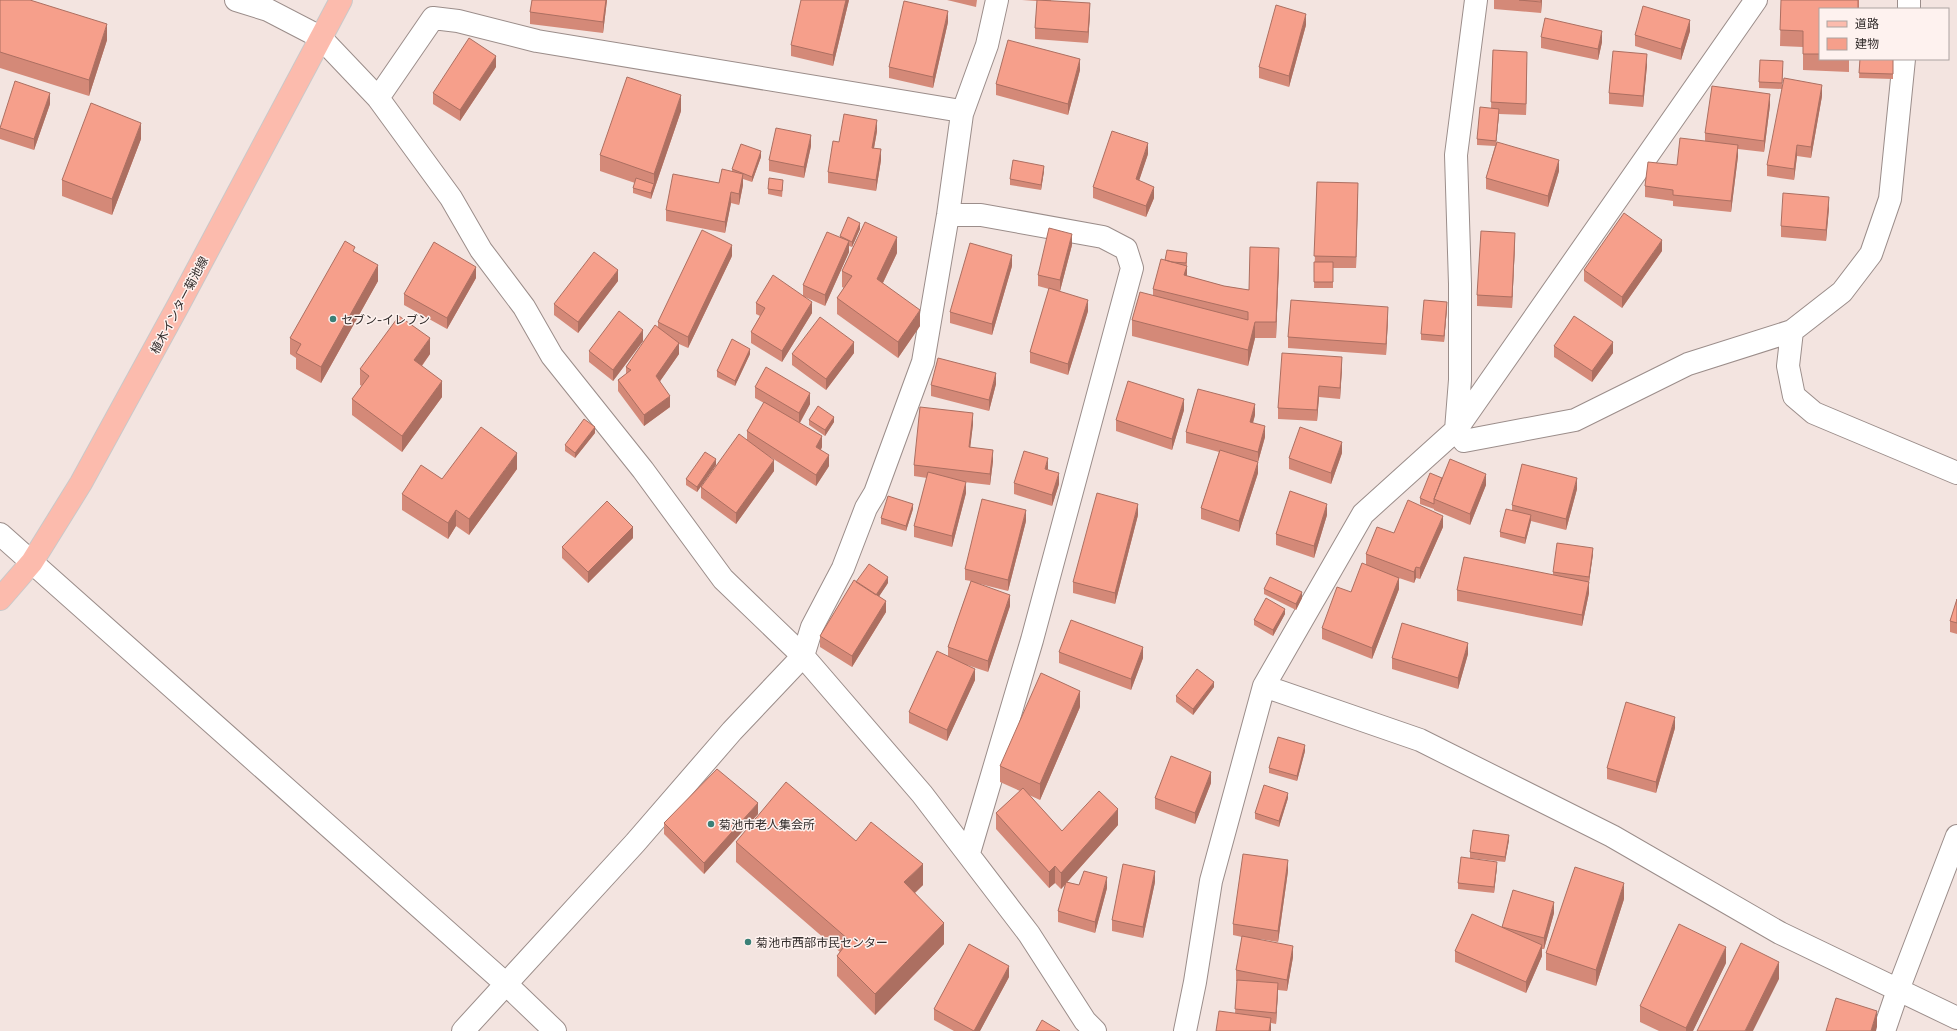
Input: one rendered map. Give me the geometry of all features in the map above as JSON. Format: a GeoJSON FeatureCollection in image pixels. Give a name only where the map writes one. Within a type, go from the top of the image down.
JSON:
{"type":"FeatureCollection","features":[{"type":"Feature","properties":{"kind":"main road","name":"植木インター菊池線"},"geometry":{"type":"LineString","coordinates":[[0,599],[32,562],[81,483],[180,304],[320,37],[341,0]]}},
{"type":"Feature","properties":{"kind":"street"},"geometry":{"type":"LineString","coordinates":[[236,0],[268,5],[320,37],[378,98],[451,198],[481,250],[524,307],[552,356],[643,470],[723,579],[803,656],[922,794],[969,853],[1029,934],[1085,1021],[1095,1031]]}},
{"type":"Feature","properties":{"kind":"street"},"geometry":{"type":"LineString","coordinates":[[463,1031],[635,843],[732,731],[803,656],[812,627],[843,568],[866,508],[875,493],[923,362],[948,215],[962,114],[987,45],[997,0]]}},
{"type":"Feature","properties":{"kind":"street"},"geometry":{"type":"LineString","coordinates":[[1476,0],[1456,155],[1460,284],[1460,380],[1456,430],[1464,441],[1575,420],[1688,364],[1792,331],[1842,292],[1871,254],[1890,199],[1904,60]]}},
{"type":"Feature","properties":{"kind":"street"},"geometry":{"type":"LineString","coordinates":[[1185,1031],[1195,982],[1211,882],[1264,686],[1363,514],[1456,430],[1756,0]]}},
{"type":"Feature","properties":{"kind":"street"},"geometry":{"type":"LineString","coordinates":[[378,98],[433,18],[458,21],[537,41],[947,109],[962,114]]}},
{"type":"Feature","properties":{"kind":"street"},"geometry":{"type":"LineString","coordinates":[[948,215],[981,215],[1103,237],[1126,250],[1132,268],[1032,640],[969,853]]}},
{"type":"Feature","properties":{"kind":"street"},"geometry":{"type":"LineString","coordinates":[[1792,331],[1788,366],[1794,396],[1814,413],[1957,473]]}},
{"type":"Feature","properties":{"kind":"street"},"geometry":{"type":"LineString","coordinates":[[0,534],[506,984],[555,1031]]}},
{"type":"Feature","properties":{"kind":"street"},"geometry":{"type":"LineString","coordinates":[[1264,686],[1420,740],[1612,836],[1780,933],[1957,1018]]}},
{"type":"Feature","properties":{"kind":"street"},"geometry":{"type":"LineString","coordinates":[[1884,1031],[1898,990],[1957,836]]}},
{"type":"Feature","properties":{"kind":"building"},"geometry":{"type":"Polygon","coordinates":[[[0,0],[30,0],[107,24],[89,80],[0,52],[0,0]]]}},
{"type":"Feature","properties":{"kind":"building"},"geometry":{"type":"Polygon","coordinates":[[[532,0],[606,0],[603,22],[530,12],[532,0]]]}},
{"type":"Feature","properties":{"kind":"building"},"geometry":{"type":"Polygon","coordinates":[[[801,0],[846,0],[833,55],[791,45],[801,0]]]}},
{"type":"Feature","properties":{"kind":"building"},"geometry":{"type":"Polygon","coordinates":[[[1037,0],[1090,3],[1088,32],[1035,28],[1037,0]]]}},
{"type":"Feature","properties":{"kind":"building"},"geometry":{"type":"Polygon","coordinates":[[[1519,0],[1541,0],[1541,2],[1519,0]]]}},
{"type":"Feature","properties":{"kind":"building"},"geometry":{"type":"Polygon","coordinates":[[[1781,0],[1858,0],[1858,8],[1819,8],[1819,54],[1803,54],[1803,31],[1780,30],[1781,0]]]}},
{"type":"Feature","properties":{"kind":"building"},"geometry":{"type":"Polygon","coordinates":[[[904,1],[948,11],[933,77],[889,67],[904,1]]]}},
{"type":"Feature","properties":{"kind":"building"},"geometry":{"type":"Polygon","coordinates":[[[1276,5],[1306,14],[1289,76],[1259,67],[1276,5]]]}},
{"type":"Feature","properties":{"kind":"building"},"geometry":{"type":"Polygon","coordinates":[[[1643,6],[1690,20],[1681,49],[1635,35],[1643,6]]]}},
{"type":"Feature","properties":{"kind":"building"},"geometry":{"type":"Polygon","coordinates":[[[1545,18],[1602,31],[1598,49],[1541,37],[1545,18]]]}},
{"type":"Feature","properties":{"kind":"building"},"geometry":{"type":"Polygon","coordinates":[[[469,38],[496,56],[460,110],[433,93],[469,38]]]}},
{"type":"Feature","properties":{"kind":"building"},"geometry":{"type":"Polygon","coordinates":[[[1008,40],[1080,59],[1068,104],[996,84],[1008,40]]]}},
{"type":"Feature","properties":{"kind":"building"},"geometry":{"type":"Polygon","coordinates":[[[1493,50],[1527,52],[1526,104],[1491,102],[1493,50]]]}},
{"type":"Feature","properties":{"kind":"building"},"geometry":{"type":"Polygon","coordinates":[[[1613,51],[1647,54],[1643,96],[1609,93],[1613,51]]]}},
{"type":"Feature","properties":{"kind":"building"},"geometry":{"type":"Polygon","coordinates":[[[1760,60],[1783,61],[1782,83],[1759,82],[1760,60]]]}},
{"type":"Feature","properties":{"kind":"building"},"geometry":{"type":"Polygon","coordinates":[[[1860,60],[1893,60],[1893,74],[1859,73],[1860,60]]]}},
{"type":"Feature","properties":{"kind":"building"},"geometry":{"type":"Polygon","coordinates":[[[627,77],[681,95],[654,174],[600,155],[627,77]]]}},
{"type":"Feature","properties":{"kind":"building"},"geometry":{"type":"Polygon","coordinates":[[[1784,78],[1822,85],[1811,147],[1797,145],[1794,169],[1767,165],[1784,78]]]}},
{"type":"Feature","properties":{"kind":"building"},"geometry":{"type":"Polygon","coordinates":[[[15,81],[50,93],[34,139],[0,128],[15,81]]]}},
{"type":"Feature","properties":{"kind":"building"},"geometry":{"type":"Polygon","coordinates":[[[1712,86],[1770,94],[1764,141],[1705,133],[1712,86]]]}},
{"type":"Feature","properties":{"kind":"building"},"geometry":{"type":"Polygon","coordinates":[[[91,103],[141,123],[112,199],[62,180],[91,103]]]}},
{"type":"Feature","properties":{"kind":"building"},"geometry":{"type":"Polygon","coordinates":[[[1480,107],[1499,109],[1496,141],[1477,139],[1480,107]]]}},
{"type":"Feature","properties":{"kind":"building"},"geometry":{"type":"Polygon","coordinates":[[[844,114],[877,120],[872,148],[881,149],[876,180],[828,172],[833,141],[839,142],[844,114]]]}},
{"type":"Feature","properties":{"kind":"building"},"geometry":{"type":"Polygon","coordinates":[[[776,128],[811,135],[804,167],[769,160],[776,128]]]}},
{"type":"Feature","properties":{"kind":"building"},"geometry":{"type":"Polygon","coordinates":[[[1112,131],[1148,143],[1136,179],[1154,187],[1146,206],[1093,187],[1112,131]]]}},
{"type":"Feature","properties":{"kind":"building"},"geometry":{"type":"Polygon","coordinates":[[[1680,138],[1738,145],[1731,201],[1673,195],[1673,190],[1645,186],[1648,162],[1677,165],[1680,138]]]}},
{"type":"Feature","properties":{"kind":"building"},"geometry":{"type":"Polygon","coordinates":[[[1497,142],[1559,160],[1548,196],[1486,178],[1497,142]]]}},
{"type":"Feature","properties":{"kind":"building"},"geometry":{"type":"Polygon","coordinates":[[[741,144],[761,151],[752,177],[732,169],[741,144]]]}},
{"type":"Feature","properties":{"kind":"building"},"geometry":{"type":"Polygon","coordinates":[[[1013,160],[1044,166],[1041,185],[1010,179],[1013,160]]]}},
{"type":"Feature","properties":{"kind":"building"},"geometry":{"type":"Polygon","coordinates":[[[722,169],[743,174],[739,194],[731,192],[725,222],[666,210],[673,174],[719,183],[722,169]]]}},
{"type":"Feature","properties":{"kind":"building"},"geometry":{"type":"Polygon","coordinates":[[[636,178],[654,184],[651,193],[633,188],[636,178]]]}},
{"type":"Feature","properties":{"kind":"building"},"geometry":{"type":"Polygon","coordinates":[[[769,178],[783,180],[782,191],[768,189],[769,178]]]}},
{"type":"Feature","properties":{"kind":"building"},"geometry":{"type":"Polygon","coordinates":[[[1317,182],[1358,183],[1356,257],[1314,256],[1317,182]]]}},
{"type":"Feature","properties":{"kind":"building"},"geometry":{"type":"Polygon","coordinates":[[[1783,193],[1829,197],[1826,230],[1781,226],[1783,193]]]}},
{"type":"Feature","properties":{"kind":"building"},"geometry":{"type":"Polygon","coordinates":[[[1624,213],[1662,240],[1622,297],[1584,270],[1624,213]]]}},
{"type":"Feature","properties":{"kind":"building"},"geometry":{"type":"Polygon","coordinates":[[[848,217],[860,223],[852,242],[840,236],[848,217]]]}},
{"type":"Feature","properties":{"kind":"building"},"geometry":{"type":"Polygon","coordinates":[[[865,222],[897,237],[877,279],[920,310],[898,342],[837,298],[852,276],[842,271],[865,222]]]}},
{"type":"Feature","properties":{"kind":"building"},"geometry":{"type":"Polygon","coordinates":[[[1049,228],[1072,234],[1060,280],[1038,275],[1049,228]]]}},
{"type":"Feature","properties":{"kind":"building"},"geometry":{"type":"Polygon","coordinates":[[[702,230],[732,245],[688,337],[658,322],[702,230]]]}},
{"type":"Feature","properties":{"kind":"building"},"geometry":{"type":"Polygon","coordinates":[[[1481,231],[1515,233],[1512,297],[1477,295],[1481,231]]]}},
{"type":"Feature","properties":{"kind":"building"},"geometry":{"type":"Polygon","coordinates":[[[827,232],[849,241],[825,295],[803,285],[827,232]]]}},
{"type":"Feature","properties":{"kind":"building"},"geometry":{"type":"Polygon","coordinates":[[[345,241],[355,247],[353,251],[378,265],[321,367],[296,353],[301,344],[290,338],[345,241]]]}},
{"type":"Feature","properties":{"kind":"building"},"geometry":{"type":"Polygon","coordinates":[[[434,242],[476,267],[447,318],[404,294],[434,242]]]}},
{"type":"Feature","properties":{"kind":"building"},"geometry":{"type":"Polygon","coordinates":[[[970,243],[1012,255],[992,324],[950,312],[970,243]]]}},
{"type":"Feature","properties":{"kind":"building"},"geometry":{"type":"Polygon","coordinates":[[[1250,247],[1279,248],[1276,322],[1255,322],[1248,350],[1132,320],[1140,292],[1248,320],[1248,312],[1153,289],[1161,259],[1187,266],[1184,275],[1224,286],[1249,290],[1250,247]]]}},
{"type":"Feature","properties":{"kind":"building"},"geometry":{"type":"Polygon","coordinates":[[[1167,250],[1187,253],[1186,263],[1165,260],[1167,250]]]}},
{"type":"Feature","properties":{"kind":"building"},"geometry":{"type":"Polygon","coordinates":[[[594,252],[618,270],[578,322],[554,304],[594,252]]]}},
{"type":"Feature","properties":{"kind":"building"},"geometry":{"type":"Polygon","coordinates":[[[1314,262],[1333,262],[1333,282],[1314,282],[1314,262]]]}},
{"type":"Feature","properties":{"kind":"building"},"geometry":{"type":"Polygon","coordinates":[[[773,275],[812,302],[782,351],[751,332],[765,308],[756,303],[773,275]]]}},
{"type":"Feature","properties":{"kind":"building"},"geometry":{"type":"Polygon","coordinates":[[[1049,288],[1088,300],[1068,364],[1030,352],[1049,288]]]}},
{"type":"Feature","properties":{"kind":"building"},"geometry":{"type":"Polygon","coordinates":[[[1291,300],[1388,307],[1386,344],[1288,337],[1291,300]]]}},
{"type":"Feature","properties":{"kind":"building"},"geometry":{"type":"Polygon","coordinates":[[[1424,300],[1447,302],[1444,336],[1421,334],[1424,300]]]}},
{"type":"Feature","properties":{"kind":"building"},"geometry":{"type":"Polygon","coordinates":[[[619,311],[643,330],[613,370],[589,351],[619,311]]]}},
{"type":"Feature","properties":{"kind":"building"},"geometry":{"type":"Polygon","coordinates":[[[399,316],[430,338],[414,360],[442,381],[402,436],[352,399],[369,376],[360,369],[399,316]]]}},
{"type":"Feature","properties":{"kind":"building"},"geometry":{"type":"Polygon","coordinates":[[[1574,316],[1613,342],[1592,371],[1554,346],[1574,316]]]}},
{"type":"Feature","properties":{"kind":"building"},"geometry":{"type":"Polygon","coordinates":[[[820,317],[854,342],[826,379],[792,354],[820,317]]]}},
{"type":"Feature","properties":{"kind":"building"},"geometry":{"type":"Polygon","coordinates":[[[655,325],[679,343],[656,376],[670,396],[644,415],[618,380],[631,370],[626,367],[655,325]]]}},
{"type":"Feature","properties":{"kind":"building"},"geometry":{"type":"Polygon","coordinates":[[[732,339],[750,349],[735,381],[717,371],[732,339]]]}},
{"type":"Feature","properties":{"kind":"building"},"geometry":{"type":"Polygon","coordinates":[[[1282,353],[1342,357],[1340,388],[1319,386],[1317,410],[1278,408],[1282,353]]]}},
{"type":"Feature","properties":{"kind":"building"},"geometry":{"type":"Polygon","coordinates":[[[938,358],[996,373],[989,400],[931,385],[938,358]]]}},
{"type":"Feature","properties":{"kind":"building"},"geometry":{"type":"Polygon","coordinates":[[[766,367],[810,393],[799,413],[755,387],[766,367]]]}},
{"type":"Feature","properties":{"kind":"building"},"geometry":{"type":"Polygon","coordinates":[[[1128,381],[1184,399],[1172,439],[1116,420],[1128,381]]]}},
{"type":"Feature","properties":{"kind":"building"},"geometry":{"type":"Polygon","coordinates":[[[1198,389],[1255,404],[1250,422],[1265,426],[1258,452],[1186,432],[1198,389]]]}},
{"type":"Feature","properties":{"kind":"building"},"geometry":{"type":"Polygon","coordinates":[[[764,402],[822,436],[816,447],[829,455],[816,475],[747,431],[764,402]]]}},
{"type":"Feature","properties":{"kind":"building"},"geometry":{"type":"Polygon","coordinates":[[[818,406],[834,417],[825,430],[809,420],[818,406]]]}},
{"type":"Feature","properties":{"kind":"building"},"geometry":{"type":"Polygon","coordinates":[[[920,407],[973,413],[969,447],[993,450],[990,474],[914,465],[920,407]]]}},
{"type":"Feature","properties":{"kind":"building"},"geometry":{"type":"Polygon","coordinates":[[[584,419],[595,427],[575,453],[565,445],[584,419]]]}},
{"type":"Feature","properties":{"kind":"building"},"geometry":{"type":"Polygon","coordinates":[[[481,427],[517,453],[469,519],[456,510],[448,523],[402,494],[421,465],[442,479],[481,427]]]}},
{"type":"Feature","properties":{"kind":"building"},"geometry":{"type":"Polygon","coordinates":[[[1300,427],[1342,442],[1331,473],[1289,458],[1300,427]]]}},
{"type":"Feature","properties":{"kind":"building"},"geometry":{"type":"Polygon","coordinates":[[[739,434],[774,460],[736,513],[701,487],[739,434]]]}},
{"type":"Feature","properties":{"kind":"building"},"geometry":{"type":"Polygon","coordinates":[[[1220,450],[1258,462],[1239,521],[1201,508],[1220,450]]]}},
{"type":"Feature","properties":{"kind":"building"},"geometry":{"type":"Polygon","coordinates":[[[1024,451],[1048,458],[1045,469],[1059,473],[1052,495],[1014,483],[1024,451]]]}},
{"type":"Feature","properties":{"kind":"building"},"geometry":{"type":"Polygon","coordinates":[[[705,452],[716,459],[697,487],[686,479],[705,452]]]}},
{"type":"Feature","properties":{"kind":"building"},"geometry":{"type":"Polygon","coordinates":[[[1450,459],[1486,474],[1470,514],[1434,499],[1450,459]]]}},
{"type":"Feature","properties":{"kind":"building"},"geometry":{"type":"Polygon","coordinates":[[[1522,464],[1577,478],[1566,519],[1512,505],[1522,464]]]}},
{"type":"Feature","properties":{"kind":"building"},"geometry":{"type":"Polygon","coordinates":[[[928,472],[966,482],[952,536],[914,526],[928,472]]]}},
{"type":"Feature","properties":{"kind":"building"},"geometry":{"type":"Polygon","coordinates":[[[1430,473],[1442,478],[1434,499],[1434,504],[1420,498],[1430,473]]]}},
{"type":"Feature","properties":{"kind":"building"},"geometry":{"type":"Polygon","coordinates":[[[1290,491],[1327,504],[1314,546],[1276,534],[1290,491]]]}},
{"type":"Feature","properties":{"kind":"building"},"geometry":{"type":"Polygon","coordinates":[[[1097,493],[1138,504],[1115,593],[1073,582],[1097,493]]]}},
{"type":"Feature","properties":{"kind":"building"},"geometry":{"type":"Polygon","coordinates":[[[888,496],[913,504],[906,526],[881,518],[888,496]]]}},
{"type":"Feature","properties":{"kind":"building"},"geometry":{"type":"Polygon","coordinates":[[[982,499],[1026,510],[1008,580],[965,569],[982,499]]]}},
{"type":"Feature","properties":{"kind":"building"},"geometry":{"type":"Polygon","coordinates":[[[1408,500],[1443,516],[1420,568],[1416,567],[1414,572],[1366,554],[1377,527],[1394,533],[1408,500]]]}},
{"type":"Feature","properties":{"kind":"building"},"geometry":{"type":"Polygon","coordinates":[[[607,501],[633,527],[588,572],[562,547],[607,501]]]}},
{"type":"Feature","properties":{"kind":"building"},"geometry":{"type":"Polygon","coordinates":[[[1506,509],[1531,515],[1525,538],[1500,532],[1506,509]]]}},
{"type":"Feature","properties":{"kind":"building"},"geometry":{"type":"Polygon","coordinates":[[[1557,543],[1593,548],[1589,577],[1553,572],[1557,543]]]}},
{"type":"Feature","properties":{"kind":"building"},"geometry":{"type":"Polygon","coordinates":[[[1464,557],[1589,582],[1582,615],[1457,590],[1464,557]]]}},
{"type":"Feature","properties":{"kind":"building"},"geometry":{"type":"Polygon","coordinates":[[[1362,563],[1399,578],[1372,648],[1322,628],[1337,587],[1351,592],[1362,563]]]}},
{"type":"Feature","properties":{"kind":"building"},"geometry":{"type":"Polygon","coordinates":[[[869,564],[888,577],[876,595],[856,582],[869,564]]]}},
{"type":"Feature","properties":{"kind":"building"},"geometry":{"type":"Polygon","coordinates":[[[1270,577],[1302,592],[1296,604],[1264,589],[1270,577]]]}},
{"type":"Feature","properties":{"kind":"building"},"geometry":{"type":"Polygon","coordinates":[[[854,580],[886,601],[852,656],[820,636],[854,580]]]}},
{"type":"Feature","properties":{"kind":"building"},"geometry":{"type":"Polygon","coordinates":[[[971,581],[1010,595],[988,661],[948,647],[971,581]]]}},
{"type":"Feature","properties":{"kind":"building"},"geometry":{"type":"Polygon","coordinates":[[[1266,598],[1285,609],[1273,630],[1254,620],[1266,598]]]}},
{"type":"Feature","properties":{"kind":"building"},"geometry":{"type":"Polygon","coordinates":[[[1957,599],[1957,623],[1950,621],[1957,599]]]}},
{"type":"Feature","properties":{"kind":"building"},"geometry":{"type":"Polygon","coordinates":[[[1071,620],[1143,647],[1131,679],[1059,652],[1071,620]]]}},
{"type":"Feature","properties":{"kind":"building"},"geometry":{"type":"Polygon","coordinates":[[[1402,623],[1468,643],[1458,678],[1392,658],[1402,623]]]}},
{"type":"Feature","properties":{"kind":"building"},"geometry":{"type":"Polygon","coordinates":[[[937,651],[975,669],[947,730],[909,712],[937,651]]]}},
{"type":"Feature","properties":{"kind":"building"},"geometry":{"type":"Polygon","coordinates":[[[1197,669],[1214,682],[1193,709],[1176,696],[1197,669]]]}},
{"type":"Feature","properties":{"kind":"building"},"geometry":{"type":"Polygon","coordinates":[[[1041,673],[1080,691],[1040,784],[1000,766],[1041,673]]]}},
{"type":"Feature","properties":{"kind":"building"},"geometry":{"type":"Polygon","coordinates":[[[1626,702],[1675,717],[1656,782],[1607,768],[1626,702]]]}},
{"type":"Feature","properties":{"kind":"building"},"geometry":{"type":"Polygon","coordinates":[[[1278,737],[1305,745],[1297,776],[1269,768],[1278,737]]]}},
{"type":"Feature","properties":{"kind":"building"},"geometry":{"type":"Polygon","coordinates":[[[1171,756],[1211,772],[1195,813],[1155,798],[1171,756]]]}},
{"type":"Feature","properties":{"kind":"building","name":"菊池市老人集会所"},"geometry":{"type":"Polygon","coordinates":[[[717,769],[758,803],[704,863],[664,823],[717,769]]]}},
{"type":"Feature","properties":{"kind":"building","name":"菊池市西部市民センター"},"geometry":{"type":"Polygon","coordinates":[[[786,782],[856,841],[871,822],[923,864],[904,882],[944,923],[875,994],[837,956],[849,940],[736,842],[786,782]]]}},
{"type":"Feature","properties":{"kind":"building"},"geometry":{"type":"Polygon","coordinates":[[[1264,785],[1288,793],[1279,821],[1255,813],[1264,785]]]}},
{"type":"Feature","properties":{"kind":"building"},"geometry":{"type":"Polygon","coordinates":[[[1023,788],[1062,831],[1099,791],[1118,809],[1061,873],[1055,866],[1049,872],[996,813],[1023,788]]]}},
{"type":"Feature","properties":{"kind":"building"},"geometry":{"type":"Polygon","coordinates":[[[1473,830],[1509,835],[1505,857],[1470,852],[1473,830]]]}},
{"type":"Feature","properties":{"kind":"building"},"geometry":{"type":"Polygon","coordinates":[[[1243,854],[1288,860],[1278,931],[1233,924],[1243,854]]]}},
{"type":"Feature","properties":{"kind":"building"},"geometry":{"type":"Polygon","coordinates":[[[1461,857],[1497,862],[1494,887],[1458,883],[1461,857]]]}},
{"type":"Feature","properties":{"kind":"building"},"geometry":{"type":"Polygon","coordinates":[[[1123,864],[1155,871],[1143,927],[1112,920],[1123,864]]]}},
{"type":"Feature","properties":{"kind":"building"},"geometry":{"type":"Polygon","coordinates":[[[1575,867],[1624,883],[1596,970],[1546,953],[1575,867]]]}},
{"type":"Feature","properties":{"kind":"building"},"geometry":{"type":"Polygon","coordinates":[[[1084,871],[1107,877],[1095,922],[1058,911],[1066,882],[1079,885],[1084,871]]]}},
{"type":"Feature","properties":{"kind":"building"},"geometry":{"type":"Polygon","coordinates":[[[1513,890],[1554,902],[1544,938],[1502,927],[1513,890]]]}},
{"type":"Feature","properties":{"kind":"building"},"geometry":{"type":"Polygon","coordinates":[[[1472,914],[1542,945],[1526,982],[1455,951],[1472,914]]]}},
{"type":"Feature","properties":{"kind":"building"},"geometry":{"type":"Polygon","coordinates":[[[1679,924],[1726,947],[1686,1028],[1640,1006],[1679,924]]]}},
{"type":"Feature","properties":{"kind":"building"},"geometry":{"type":"Polygon","coordinates":[[[1242,936],[1293,946],[1287,980],[1236,970],[1242,936]]]}},
{"type":"Feature","properties":{"kind":"building"},"geometry":{"type":"Polygon","coordinates":[[[1741,943],[1779,962],[1745,1031],[1697,1031],[1741,943]]]}},
{"type":"Feature","properties":{"kind":"building"},"geometry":{"type":"Polygon","coordinates":[[[969,944],[1009,966],[974,1031],[934,1009],[969,944]]]}},
{"type":"Feature","properties":{"kind":"building"},"geometry":{"type":"Polygon","coordinates":[[[1237,980],[1278,983],[1276,1013],[1235,1009],[1237,980]]]}},
{"type":"Feature","properties":{"kind":"building"},"geometry":{"type":"Polygon","coordinates":[[[1836,998],[1877,1011],[1871,1031],[1826,1031],[1836,998]]]}},
{"type":"Feature","properties":{"kind":"building"},"geometry":{"type":"Polygon","coordinates":[[[1219,1011],[1271,1018],[1269,1031],[1216,1031],[1219,1011]]]}},
{"type":"Feature","properties":{"kind":"building"},"geometry":{"type":"Polygon","coordinates":[[[1042,1020],[1060,1031],[1036,1031],[1042,1020]]]}},
{"type":"Feature","properties":{"kind":"place","name":"セブン-イレブン"},"geometry":{"type":"Point","coordinates":[333,319]}},
{"type":"Feature","properties":{"kind":"place","name":"菊池市老人集会所"},"geometry":{"type":"Point","coordinates":[711,824]}},
{"type":"Feature","properties":{"kind":"place","name":"菊池市西部市民センター"},"geometry":{"type":"Point","coordinates":[748,942]}}]}
